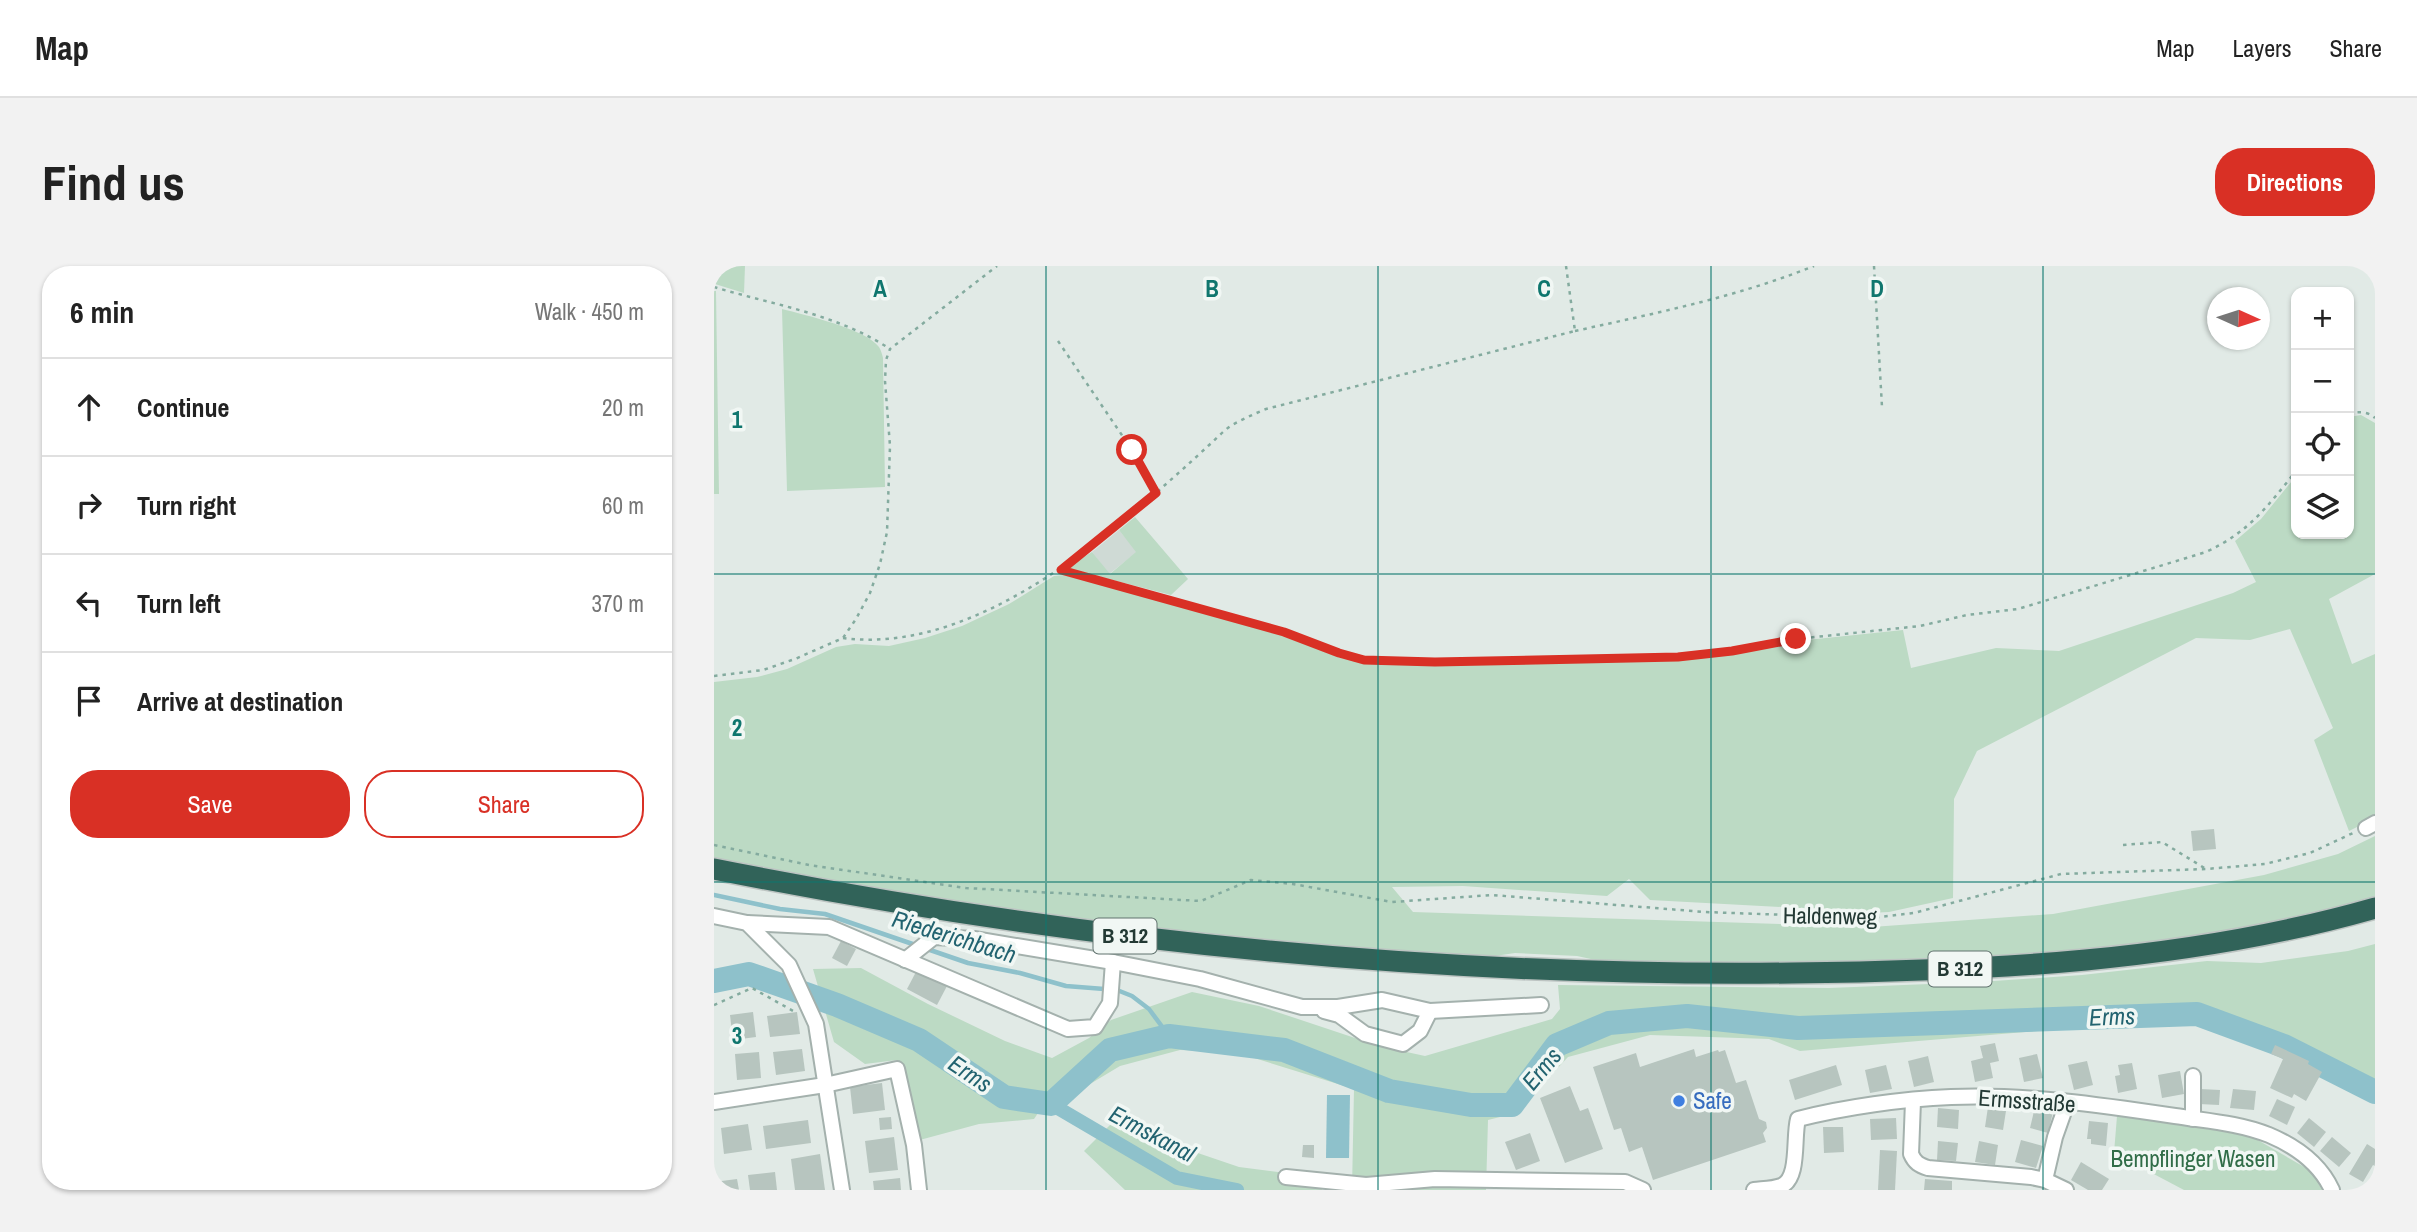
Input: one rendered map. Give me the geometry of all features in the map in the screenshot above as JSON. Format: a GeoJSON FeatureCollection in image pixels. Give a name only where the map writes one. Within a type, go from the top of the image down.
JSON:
{"type":"FeatureCollection","features":[{"type":"Feature","properties":{"kind":"highway","name":"B 312"},"geometry":{"type":"LineString","coordinates":[[714,869],[919,908],[1140,938],[1358,960],[1629,972],[1886,972],[2070,961],[2211,944],[2309,925],[2375,908]]}},
{"type":"Feature","properties":{"kind":"street"},"geometry":{"type":"LineString","coordinates":[[714,916],[747,923],[829,927],[910,956],[1068,1029],[1095,1027],[1111,992],[1113,962]]}},
{"type":"Feature","properties":{"kind":"street"},"geometry":{"type":"LineString","coordinates":[[747,923],[789,965],[816,1024],[842,1190]]}},
{"type":"Feature","properties":{"kind":"street"},"geometry":{"type":"LineString","coordinates":[[910,956],[934,937],[974,939],[1113,962],[1200,979],[1339,1015],[1365,1034],[1403,1044],[1420,1031],[1430,1010]]}},
{"type":"Feature","properties":{"kind":"street"},"geometry":{"type":"LineString","coordinates":[[1302,1007],[1338,1007],[1382,1000],[1430,1010],[1541,1005]]}},
{"type":"Feature","properties":{"kind":"street"},"geometry":{"type":"LineString","coordinates":[[714,1102],[825,1085],[897,1069],[914,1145],[919,1190]]}},
{"type":"Feature","properties":{"kind":"street"},"geometry":{"type":"LineString","coordinates":[[2193,1076],[2193,1119]]}},
{"type":"Feature","properties":{"kind":"street","name":"Ermsstraße"},"geometry":{"type":"LineString","coordinates":[[1754,1190],[1780,1186],[1789,1181],[1793,1172],[1794,1131],[1798,1119],[1913,1101],[1981,1097],[2067,1103],[2245,1127],[2288,1144],[2319,1169],[2332,1190]]}},
{"type":"Feature","properties":{"kind":"street"},"geometry":{"type":"LineString","coordinates":[[1913,1101],[1912,1154],[1914,1161],[1920,1165],[2045,1180],[2066,1190]]}},
{"type":"Feature","properties":{"kind":"street"},"geometry":{"type":"LineString","coordinates":[[2045,1180],[2055,1137],[2067,1103]]}},
{"type":"Feature","properties":{"kind":"street"},"geometry":{"type":"LineString","coordinates":[[1286,1177],[1366,1185],[1435,1179],[1625,1182],[1643,1190]]}},
{"type":"Feature","properties":{"kind":"path"},"geometry":{"type":"LineString","coordinates":[[843,638],[870,593],[887,532],[890,458],[886,360],[890,349],[997,266]]}},
{"type":"Feature","properties":{"kind":"path"},"geometry":{"type":"LineString","coordinates":[[1566,266],[1575,331]]}},
{"type":"Feature","properties":{"kind":"path"},"geometry":{"type":"LineString","coordinates":[[714,676],[763,670],[843,638],[886,641],[921,635],[962,622],[1061,570],[1156,493],[1230,426],[1266,409],[1575,331],[1708,301],[1773,282],[1814,266]]}},
{"type":"Feature","properties":{"kind":"path"},"geometry":{"type":"LineString","coordinates":[[1874,266],[1882,407]]}},
{"type":"Feature","properties":{"kind":"path"},"geometry":{"type":"LineString","coordinates":[[714,287],[835,320],[859,330],[890,349]]}},
{"type":"Feature","properties":{"kind":"path"},"geometry":{"type":"LineString","coordinates":[[1058,341],[1132,450],[1156,493]]}},
{"type":"Feature","properties":{"kind":"path"},"geometry":{"type":"LineString","coordinates":[[2354,412],[2371,414],[2375,418]]}},
{"type":"Feature","properties":{"kind":"path"},"geometry":{"type":"LineString","coordinates":[[1061,570],[1284,632],[1364,660],[1435,662],[1678,657],[1732,651],[1796,639],[1920,626],[1967,615],[2018,609],[2206,552],[2230,541],[2250,526],[2292,476]]}},
{"type":"Feature","properties":{"kind":"path","name":"Haldenweg"},"geometry":{"type":"LineString","coordinates":[[714,845],[809,865],[979,888],[1201,901],[1251,880],[1392,902],[1492,895],[1705,912],[1871,918],[1914,913],[2061,874],[2206,869],[2265,864],[2310,853],[2370,825]]}},
{"type":"Feature","properties":{"kind":"path"},"geometry":{"type":"LineString","coordinates":[[2123,845],[2162,842],[2206,869]]}},
{"type":"Feature","properties":{"kind":"path"},"geometry":{"type":"LineString","coordinates":[[714,1005],[752,988],[816,1024]]}},
{"type":"Feature","properties":{"kind":"shaded area"},"geometry":{"type":"Polygon","coordinates":[[[1119,530],[1137,552],[1109,574],[1092,552],[1119,530]]]}},
{"type":"Feature","properties":{"kind":"green space"},"geometry":{"type":"Polygon","coordinates":[[[715,266],[745,266],[744,293],[715,284],[715,266]]]}},
{"type":"Feature","properties":{"kind":"green space"},"geometry":{"type":"Polygon","coordinates":[[[716,291],[719,494],[714,494],[716,291]]]}},
{"type":"Feature","properties":{"kind":"green space"},"geometry":{"type":"Polygon","coordinates":[[[782,309],[862,334],[880,348],[883,358],[885,487],[787,491],[782,309]]]}},
{"type":"Feature","properties":{"kind":"green space"},"geometry":{"type":"Polygon","coordinates":[[[2361,415],[2375,423],[2375,574],[2329,599],[2352,664],[2375,654],[2375,818],[2349,831],[2314,740],[2333,728],[2290,629],[2250,640],[2196,638],[1977,751],[1954,799],[1953,898],[1889,912],[1846,914],[1799,908],[1650,900],[1629,879],[1607,896],[1463,886],[1392,887],[1413,912],[1872,927],[2053,914],[2264,875],[2338,854],[2375,836],[2375,899],[2293,921],[2111,949],[2004,958],[1871,963],[1614,964],[1577,956],[1515,953],[1481,958],[1178,933],[921,898],[714,858],[714,682],[757,677],[787,669],[836,647],[855,644],[889,646],[925,638],[962,626],[1009,604],[1054,576],[1064,575],[1111,586],[1283,634],[1339,656],[1363,662],[1678,660],[1731,654],[1797,641],[1903,630],[1911,668],[1996,648],[2059,651],[2233,593],[2256,582],[2235,541],[2261,519],[2291,482],[2291,539],[2354,539],[2354,416],[2361,415]]]}},
{"type":"Feature","properties":{"kind":"green space"},"geometry":{"type":"Polygon","coordinates":[[[1135,517],[1188,579],[1171,595],[1066,568],[1092,552],[1110,574],[1136,552],[1119,530],[1135,517]]]}},
{"type":"Feature","properties":{"kind":"green space"},"geometry":{"type":"Polygon","coordinates":[[[2375,944],[2375,1089],[2273,1042],[2203,1017],[1800,1051],[1769,1039],[1650,1035],[1568,1057],[1516,1113],[1488,1120],[1486,1190],[1322,1190],[1352,1189],[1354,1089],[1235,1052],[1180,1050],[1120,1066],[1080,1090],[1057,1085],[1034,1119],[979,1124],[916,1141],[897,1060],[865,1064],[834,1042],[813,969],[861,968],[1005,1041],[1052,1058],[1089,1038],[1111,1020],[1192,992],[1259,1006],[1379,1046],[1425,1056],[1552,1019],[1560,1009],[1558,985],[1829,988],[1979,982],[2082,975],[2207,961],[2261,963],[2348,951],[2375,944]]]}},
{"type":"Feature","properties":{"kind":"green space"},"geometry":{"type":"Polygon","coordinates":[[[1119,1116],[1189,1150],[1239,1167],[1318,1177],[1322,1190],[1125,1190],[1084,1151],[1119,1116]]]}},
{"type":"Feature","properties":{"kind":"green space","name":"Bempflinger Wasen"},"geometry":{"type":"Polygon","coordinates":[[[2117,1116],[2249,1135],[2313,1172],[2322,1190],[2184,1190],[2114,1153],[2117,1116]]]}},
{"type":"Feature","properties":{"kind":"water"},"geometry":{"type":"Polygon","coordinates":[[[1327,1095],[1350,1095],[1349,1158],[1326,1158],[1327,1095]]]}},
{"type":"Feature","properties":{"kind":"building"},"geometry":{"type":"Polygon","coordinates":[[[2214,829],[2216,849],[2193,851],[2191,831],[2214,829]]]}},
{"type":"Feature","properties":{"kind":"building"},"geometry":{"type":"Polygon","coordinates":[[[841,941],[856,949],[847,966],[832,958],[841,941]]]}},
{"type":"Feature","properties":{"kind":"building"},"geometry":{"type":"Polygon","coordinates":[[[917,970],[947,986],[937,1005],[907,989],[917,970]]]}},
{"type":"Feature","properties":{"kind":"building"},"geometry":{"type":"Polygon","coordinates":[[[753,1012],[756,1037],[733,1040],[730,1015],[753,1012]]]}},
{"type":"Feature","properties":{"kind":"building"},"geometry":{"type":"Polygon","coordinates":[[[797,1012],[800,1034],[770,1037],[767,1016],[797,1012]]]}},
{"type":"Feature","properties":{"kind":"building"},"geometry":{"type":"Polygon","coordinates":[[[1995,1043],[1999,1061],[1990,1063],[1993,1078],[1975,1082],[1971,1061],[1983,1058],[1980,1046],[1995,1043]]]}},
{"type":"Feature","properties":{"kind":"building"},"geometry":{"type":"Polygon","coordinates":[[[2275,1045],[2309,1061],[2308,1064],[2322,1072],[2306,1101],[2294,1094],[2292,1098],[2270,1088],[2283,1059],[2271,1054],[2275,1045]]]}},
{"type":"Feature","properties":{"kind":"building"},"geometry":{"type":"Polygon","coordinates":[[[802,1049],[805,1071],[776,1075],[773,1052],[802,1049]]]}},
{"type":"Feature","properties":{"kind":"building","name":"Safe"},"geometry":{"type":"Polygon","coordinates":[[[1694,1049],[1696,1057],[1725,1050],[1736,1083],[1746,1080],[1759,1119],[1766,1122],[1767,1128],[1763,1133],[1766,1142],[1653,1180],[1642,1147],[1629,1152],[1621,1128],[1614,1130],[1593,1067],[1636,1053],[1640,1067],[1694,1049]]]}},
{"type":"Feature","properties":{"kind":"building"},"geometry":{"type":"Polygon","coordinates":[[[759,1052],[761,1078],[737,1080],[735,1054],[759,1052]]]}},
{"type":"Feature","properties":{"kind":"building"},"geometry":{"type":"Polygon","coordinates":[[[2037,1054],[2043,1078],[2024,1082],[2019,1058],[2037,1054]]]}},
{"type":"Feature","properties":{"kind":"building"},"geometry":{"type":"Polygon","coordinates":[[[1928,1056],[1934,1082],[1914,1087],[1908,1061],[1928,1056]]]}},
{"type":"Feature","properties":{"kind":"building"},"geometry":{"type":"Polygon","coordinates":[[[2087,1061],[2093,1085],[2074,1090],[2068,1065],[2087,1061]]]}},
{"type":"Feature","properties":{"kind":"building"},"geometry":{"type":"Polygon","coordinates":[[[2132,1063],[2137,1089],[2118,1093],[2115,1076],[2120,1075],[2118,1065],[2132,1063]]]}},
{"type":"Feature","properties":{"kind":"building"},"geometry":{"type":"Polygon","coordinates":[[[1836,1065],[1842,1085],[1795,1100],[1789,1080],[1836,1065]]]}},
{"type":"Feature","properties":{"kind":"building"},"geometry":{"type":"Polygon","coordinates":[[[1886,1065],[1892,1089],[1870,1093],[1865,1070],[1886,1065]]]}},
{"type":"Feature","properties":{"kind":"building"},"geometry":{"type":"Polygon","coordinates":[[[2180,1071],[2184,1094],[2162,1098],[2158,1075],[2180,1071]]]}},
{"type":"Feature","properties":{"kind":"building"},"geometry":{"type":"Polygon","coordinates":[[[882,1083],[885,1110],[853,1114],[850,1087],[882,1083]]]}},
{"type":"Feature","properties":{"kind":"building"},"geometry":{"type":"Polygon","coordinates":[[[1570,1086],[1580,1111],[1588,1108],[1603,1149],[1565,1163],[1540,1098],[1570,1086]]]}},
{"type":"Feature","properties":{"kind":"building"},"geometry":{"type":"Polygon","coordinates":[[[2200,1089],[2220,1090],[2219,1105],[2199,1104],[2200,1089]]]}},
{"type":"Feature","properties":{"kind":"building"},"geometry":{"type":"Polygon","coordinates":[[[2233,1089],[2256,1091],[2254,1110],[2230,1108],[2233,1089]]]}},
{"type":"Feature","properties":{"kind":"building"},"geometry":{"type":"Polygon","coordinates":[[[2277,1099],[2295,1107],[2287,1125],[2269,1116],[2277,1099]]]}},
{"type":"Feature","properties":{"kind":"building"},"geometry":{"type":"Polygon","coordinates":[[[1988,1107],[2006,1111],[2003,1130],[1985,1127],[1988,1107]]]}},
{"type":"Feature","properties":{"kind":"building"},"geometry":{"type":"Polygon","coordinates":[[[2035,1107],[2053,1112],[2048,1133],[2030,1128],[2035,1107]]]}},
{"type":"Feature","properties":{"kind":"building"},"geometry":{"type":"Polygon","coordinates":[[[1938,1108],[1959,1110],[1958,1129],[1937,1127],[1938,1108]]]}},
{"type":"Feature","properties":{"kind":"building"},"geometry":{"type":"Polygon","coordinates":[[[891,1117],[892,1129],[880,1130],[879,1118],[891,1117]]]}},
{"type":"Feature","properties":{"kind":"building"},"geometry":{"type":"Polygon","coordinates":[[[1896,1118],[1897,1139],[1871,1140],[1870,1119],[1896,1118]]]}},
{"type":"Feature","properties":{"kind":"building"},"geometry":{"type":"Polygon","coordinates":[[[2309,1118],[2326,1132],[2314,1147],[2297,1133],[2309,1118]]]}},
{"type":"Feature","properties":{"kind":"building"},"geometry":{"type":"Polygon","coordinates":[[[808,1120],[811,1143],[766,1149],[763,1126],[808,1120]]]}},
{"type":"Feature","properties":{"kind":"building"},"geometry":{"type":"Polygon","coordinates":[[[2089,1121],[2108,1123],[2106,1146],[2091,1144],[2091,1139],[2087,1139],[2089,1121]]]}},
{"type":"Feature","properties":{"kind":"building"},"geometry":{"type":"Polygon","coordinates":[[[748,1124],[752,1150],[724,1154],[721,1128],[748,1124]]]}},
{"type":"Feature","properties":{"kind":"building"},"geometry":{"type":"Polygon","coordinates":[[[1823,1127],[1843,1127],[1844,1152],[1824,1153],[1823,1127]]]}},
{"type":"Feature","properties":{"kind":"building"},"geometry":{"type":"Polygon","coordinates":[[[1530,1133],[1540,1161],[1516,1170],[1505,1142],[1530,1133]]]}},
{"type":"Feature","properties":{"kind":"building"},"geometry":{"type":"Polygon","coordinates":[[[894,1137],[898,1170],[869,1173],[865,1141],[894,1137]]]}},
{"type":"Feature","properties":{"kind":"building"},"geometry":{"type":"Polygon","coordinates":[[[2332,1137],[2351,1153],[2339,1167],[2320,1151],[2332,1137]]]}},
{"type":"Feature","properties":{"kind":"building"},"geometry":{"type":"Polygon","coordinates":[[[2021,1140],[2043,1146],[2036,1168],[2015,1162],[2021,1140]]]}},
{"type":"Feature","properties":{"kind":"building"},"geometry":{"type":"Polygon","coordinates":[[[1938,1141],[1958,1143],[1956,1161],[1937,1160],[1938,1141]]]}},
{"type":"Feature","properties":{"kind":"building"},"geometry":{"type":"Polygon","coordinates":[[[1979,1141],[1998,1145],[1995,1165],[1975,1162],[1979,1141]]]}},
{"type":"Feature","properties":{"kind":"building"},"geometry":{"type":"Polygon","coordinates":[[[2367,1144],[2375,1149],[2375,1166],[2373,1165],[2363,1182],[2349,1174],[2367,1144]]]}},
{"type":"Feature","properties":{"kind":"building"},"geometry":{"type":"Polygon","coordinates":[[[1303,1145],[1314,1145],[1314,1158],[1302,1157],[1303,1145]]]}},
{"type":"Feature","properties":{"kind":"building"},"geometry":{"type":"Polygon","coordinates":[[[1880,1150],[1897,1151],[1895,1190],[1878,1190],[1880,1150]]]}},
{"type":"Feature","properties":{"kind":"building"},"geometry":{"type":"Polygon","coordinates":[[[820,1154],[825,1190],[795,1190],[791,1159],[820,1154]]]}},
{"type":"Feature","properties":{"kind":"building"},"geometry":{"type":"Polygon","coordinates":[[[2081,1162],[2109,1179],[2102,1190],[2088,1190],[2071,1180],[2081,1162]]]}},
{"type":"Feature","properties":{"kind":"building"},"geometry":{"type":"Polygon","coordinates":[[[775,1172],[777,1190],[750,1190],[748,1175],[775,1172]]]}},
{"type":"Feature","properties":{"kind":"building"},"geometry":{"type":"Polygon","coordinates":[[[900,1178],[901,1190],[874,1190],[873,1181],[900,1178]]]}},
{"type":"Feature","properties":{"kind":"building"},"geometry":{"type":"Polygon","coordinates":[[[737,1179],[739,1190],[714,1190],[714,1182],[737,1179]]]}},
{"type":"Feature","properties":{"kind":"building"},"geometry":{"type":"Polygon","coordinates":[[[1925,1179],[1952,1181],[1952,1190],[1924,1190],[1925,1179]]]}},
{"type":"Feature","properties":{"kind":"waterway","name":"Riederichbach"},"geometry":{"type":"LineString","coordinates":[[714,895],[780,909],[825,914],[968,963],[1020,973],[1066,986],[1117,990],[1132,996],[1149,1009],[1169,1036]]}},
{"type":"Feature","properties":{"kind":"waterway","name":"Erms"},"geometry":{"type":"LineString","coordinates":[[714,981],[749,974],[837,1005],[919,1040],[1004,1097],[1051,1104],[1110,1050],[1169,1036],[1284,1050],[1389,1091],[1471,1105],[1512,1105],[1557,1045],[1609,1023],[1687,1016],[1798,1028],[2197,1014],[2284,1046],[2375,1092]]}},
{"type":"Feature","properties":{"kind":"waterway","name":"Ermskanal"},"geometry":{"type":"LineString","coordinates":[[1051,1104],[1177,1178],[1237,1190]]}},
{"type":"Feature","properties":{"kind":"place","name":"Safe"},"geometry":{"type":"Point","coordinates":[1679,1101]}},
{"type":"Feature","properties":{"kind":"route"},"geometry":{"type":"LineString","coordinates":[[1132,450],[1156,493],[1061,570],[1284,632],[1364,660],[1435,662],[1678,657],[1732,651],[1796,639]]}}]}
